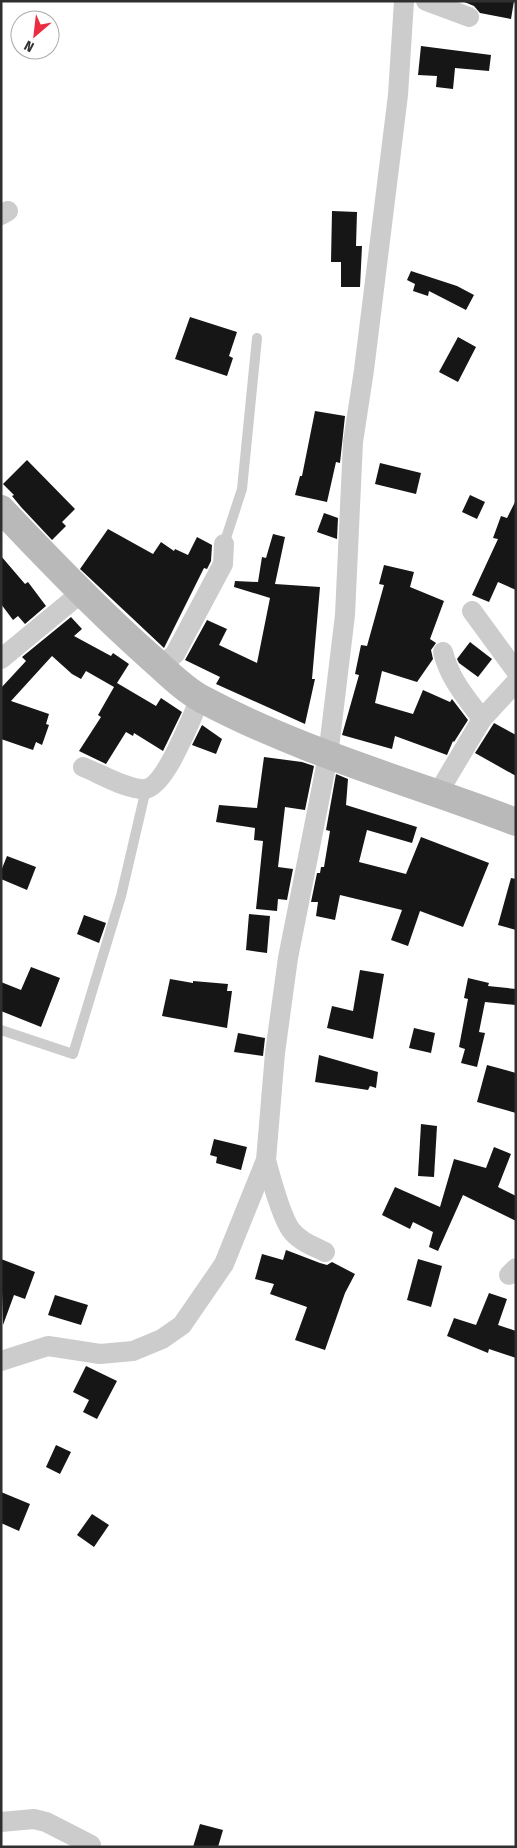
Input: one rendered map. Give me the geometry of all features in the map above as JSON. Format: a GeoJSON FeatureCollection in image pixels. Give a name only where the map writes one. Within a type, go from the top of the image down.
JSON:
{"type":"FeatureCollection","features":[{"type":"Feature","properties":{"kind":"street"},"geometry":{"type":"LineString","coordinates":[[1,1361],[48,1346],[100,1354],[133,1351],[162,1339],[182,1325],[224,1264],[266,1160],[275,1053],[288,958],[328,756],[345,615],[353,442],[364,370],[398,95],[404,1]]}},
{"type":"Feature","properties":{"kind":"street"},"geometry":{"type":"LineString","coordinates":[[426,1],[469,17]]}},
{"type":"Feature","properties":{"kind":"street"},"geometry":{"type":"LineString","coordinates":[[1,509],[81,593],[200,699],[328,756],[438,793],[516,822]]}},
{"type":"Feature","properties":{"kind":"street"},"geometry":{"type":"LineString","coordinates":[[161,666],[175,654],[223,564],[224,544]]}},
{"type":"Feature","properties":{"kind":"street"},"geometry":{"type":"LineString","coordinates":[[3,652],[81,593]]}},
{"type":"Feature","properties":{"kind":"street"},"geometry":{"type":"LineString","coordinates":[[472,611],[516,671]]}},
{"type":"Feature","properties":{"kind":"street"},"geometry":{"type":"LineString","coordinates":[[443,652],[447,669],[455,683],[482,719]]}},
{"type":"Feature","properties":{"kind":"street"},"geometry":{"type":"LineString","coordinates":[[438,793],[482,719],[516,682]]}},
{"type":"Feature","properties":{"kind":"street"},"geometry":{"type":"LineString","coordinates":[[83,767],[135,789],[146,789],[154,785],[162,776],[200,699]]}},
{"type":"Feature","properties":{"kind":"street"},"geometry":{"type":"LineString","coordinates":[[266,1160],[285,1220],[300,1238],[325,1252]]}},
{"type":"Feature","properties":{"kind":"street"},"geometry":{"type":"LineString","coordinates":[[1,1822],[34,1819],[46,1822],[92,1845]]}},
{"type":"Feature","properties":{"kind":"lane"},"geometry":{"type":"LineString","coordinates":[[224,544],[242,489],[257,338]]}},
{"type":"Feature","properties":{"kind":"lane"},"geometry":{"type":"LineString","coordinates":[[1,1030],[73,1054],[121,896],[146,789]]}},
{"type":"Feature","properties":{"kind":"building"},"geometry":{"type":"Polygon","coordinates":[[[462,1],[514,1],[511,19],[480,13],[474,6],[462,1]]]}},
{"type":"Feature","properties":{"kind":"building"},"geometry":{"type":"Polygon","coordinates":[[[421,46],[491,55],[489,71],[455,68],[453,89],[436,87],[437,76],[418,75],[421,46]]]}},
{"type":"Feature","properties":{"kind":"building"},"geometry":{"type":"Polygon","coordinates":[[[332,211],[357,212],[356,246],[362,246],[360,287],[341,287],[341,262],[331,262],[332,211]]]}},
{"type":"Feature","properties":{"kind":"building"},"geometry":{"type":"Polygon","coordinates":[[[411,271],[457,286],[474,295],[466,310],[429,291],[428,296],[413,291],[415,284],[407,280],[411,271]]]}},
{"type":"Feature","properties":{"kind":"building"},"geometry":{"type":"Polygon","coordinates":[[[190,317],[237,332],[229,356],[233,358],[227,376],[175,359],[190,317]]]}},
{"type":"Feature","properties":{"kind":"building"},"geometry":{"type":"Polygon","coordinates":[[[458,337],[476,347],[458,382],[439,372],[458,337]]]}},
{"type":"Feature","properties":{"kind":"building"},"geometry":{"type":"Polygon","coordinates":[[[315,411],[345,416],[340,463],[336,462],[327,502],[295,495],[300,476],[302,476],[315,411]]]}},
{"type":"Feature","properties":{"kind":"building"},"geometry":{"type":"Polygon","coordinates":[[[27,460],[75,509],[62,522],[66,526],[52,540],[21,507],[12,496],[14,495],[3,484],[27,460]]]}},
{"type":"Feature","properties":{"kind":"building"},"geometry":{"type":"Polygon","coordinates":[[[380,463],[421,473],[416,494],[375,484],[380,463]]]}},
{"type":"Feature","properties":{"kind":"building"},"geometry":{"type":"Polygon","coordinates":[[[470,495],[485,502],[477,519],[462,512],[470,495]]]}},
{"type":"Feature","properties":{"kind":"building"},"geometry":{"type":"Polygon","coordinates":[[[516,500],[516,590],[498,582],[489,602],[472,595],[498,539],[493,538],[501,516],[507,518],[516,500]]]}},
{"type":"Feature","properties":{"kind":"building"},"geometry":{"type":"Polygon","coordinates":[[[324,513],[338,518],[337,539],[317,532],[324,513]]]}},
{"type":"Feature","properties":{"kind":"building"},"geometry":{"type":"Polygon","coordinates":[[[108,529],[153,554],[161,542],[174,551],[175,549],[188,555],[197,537],[212,545],[211,561],[207,569],[204,568],[164,648],[80,569],[108,529]]]}},
{"type":"Feature","properties":{"kind":"building"},"geometry":{"type":"Polygon","coordinates":[[[273,534],[285,537],[275,584],[320,587],[312,679],[315,679],[305,724],[216,684],[220,677],[185,660],[207,620],[227,629],[219,645],[257,663],[270,598],[234,587],[235,581],[258,582],[262,557],[266,558],[273,534]]]}},
{"type":"Feature","properties":{"kind":"building"},"geometry":{"type":"Polygon","coordinates":[[[1,556],[25,584],[28,582],[46,606],[25,624],[18,616],[13,620],[1,604],[1,556]]]}},
{"type":"Feature","properties":{"kind":"building"},"geometry":{"type":"Polygon","coordinates":[[[384,565],[414,572],[410,587],[444,601],[430,639],[436,643],[431,650],[433,659],[417,682],[382,671],[375,703],[413,714],[423,690],[450,702],[452,699],[468,720],[453,741],[447,755],[395,736],[392,749],[342,735],[359,675],[355,674],[361,645],[367,646],[384,585],[379,584],[384,565]]]}},
{"type":"Feature","properties":{"kind":"building"},"geometry":{"type":"Polygon","coordinates":[[[71,617],[82,629],[74,636],[111,656],[113,653],[129,664],[117,683],[156,706],[161,698],[182,712],[163,751],[134,733],[133,736],[126,732],[106,764],[79,751],[101,717],[98,715],[114,687],[86,671],[81,679],[72,674],[52,656],[11,701],[49,714],[46,724],[49,725],[42,745],[36,742],[33,750],[1,739],[1,688],[26,661],[22,657],[71,617]]]}},
{"type":"Feature","properties":{"kind":"building"},"geometry":{"type":"Polygon","coordinates":[[[470,642],[492,659],[478,677],[459,663],[457,659],[470,642]]]}},
{"type":"Feature","properties":{"kind":"building"},"geometry":{"type":"Polygon","coordinates":[[[494,723],[516,735],[516,776],[475,753],[494,723]]]}},
{"type":"Feature","properties":{"kind":"building"},"geometry":{"type":"Polygon","coordinates":[[[202,725],[222,739],[216,754],[192,745],[202,725]]]}},
{"type":"Feature","properties":{"kind":"building"},"geometry":{"type":"Polygon","coordinates":[[[264,757],[302,762],[314,766],[305,810],[285,807],[278,867],[293,869],[287,900],[278,899],[277,911],[256,909],[263,841],[254,840],[255,828],[216,822],[219,805],[257,808],[264,757]]]}},
{"type":"Feature","properties":{"kind":"building"},"geometry":{"type":"Polygon","coordinates":[[[336,774],[348,779],[346,805],[417,827],[412,843],[367,830],[359,862],[406,874],[421,837],[489,863],[463,927],[420,911],[408,946],[391,940],[402,910],[340,895],[335,920],[316,916],[318,902],[311,902],[317,873],[320,873],[321,867],[324,867],[330,831],[326,830],[336,774]]]}},
{"type":"Feature","properties":{"kind":"building"},"geometry":{"type":"Polygon","coordinates":[[[7,856],[36,867],[27,890],[1,879],[1,871],[7,856]]]}},
{"type":"Feature","properties":{"kind":"building"},"geometry":{"type":"Polygon","coordinates":[[[511,878],[516,879],[516,930],[498,925],[511,878]]]}},
{"type":"Feature","properties":{"kind":"building"},"geometry":{"type":"Polygon","coordinates":[[[249,914],[270,916],[267,953],[246,950],[249,914]]]}},
{"type":"Feature","properties":{"kind":"building"},"geometry":{"type":"Polygon","coordinates":[[[84,915],[106,923],[99,943],[77,934],[84,915]]]}},
{"type":"Feature","properties":{"kind":"building"},"geometry":{"type":"Polygon","coordinates":[[[31,967],[60,978],[41,1027],[1,1011],[1,982],[21,990],[31,967]]]}},
{"type":"Feature","properties":{"kind":"building"},"geometry":{"type":"Polygon","coordinates":[[[360,970],[384,974],[373,1039],[327,1028],[332,1006],[353,1011],[360,970]]]}},
{"type":"Feature","properties":{"kind":"building"},"geometry":{"type":"Polygon","coordinates":[[[468,978],[489,983],[488,986],[516,989],[516,1005],[485,1002],[479,1032],[485,1033],[477,1067],[461,1063],[465,1049],[459,1047],[468,999],[464,998],[468,978]]]}},
{"type":"Feature","properties":{"kind":"building"},"geometry":{"type":"Polygon","coordinates":[[[170,979],[193,983],[193,981],[228,984],[227,991],[232,991],[227,1028],[162,1016],[170,979]]]}},
{"type":"Feature","properties":{"kind":"building"},"geometry":{"type":"Polygon","coordinates":[[[414,1028],[435,1033],[431,1053],[409,1048],[414,1028]]]}},
{"type":"Feature","properties":{"kind":"building"},"geometry":{"type":"Polygon","coordinates":[[[238,1033],[265,1038],[263,1056],[234,1052],[238,1033]]]}},
{"type":"Feature","properties":{"kind":"building"},"geometry":{"type":"Polygon","coordinates":[[[319,1055],[378,1072],[376,1088],[370,1086],[368,1090],[315,1082],[319,1055]]]}},
{"type":"Feature","properties":{"kind":"building"},"geometry":{"type":"Polygon","coordinates":[[[487,1065],[516,1073],[516,1113],[477,1102],[487,1065]]]}},
{"type":"Feature","properties":{"kind":"building"},"geometry":{"type":"Polygon","coordinates":[[[421,1124],[437,1126],[434,1177],[418,1176],[421,1124]]]}},
{"type":"Feature","properties":{"kind":"building"},"geometry":{"type":"Polygon","coordinates":[[[214,1139],[247,1147],[241,1170],[216,1163],[217,1157],[210,1155],[214,1139]]]}},
{"type":"Feature","properties":{"kind":"building"},"geometry":{"type":"Polygon","coordinates":[[[494,1147],[511,1154],[498,1187],[516,1196],[516,1221],[463,1195],[438,1251],[429,1247],[433,1232],[413,1222],[410,1229],[382,1215],[395,1187],[440,1207],[454,1159],[486,1168],[494,1147]]]}},
{"type":"Feature","properties":{"kind":"building"},"geometry":{"type":"Polygon","coordinates":[[[286,1250],[327,1265],[332,1262],[355,1274],[345,1293],[325,1350],[295,1340],[307,1307],[270,1294],[274,1284],[255,1279],[262,1254],[283,1260],[286,1250]]]}},
{"type":"Feature","properties":{"kind":"building"},"geometry":{"type":"Polygon","coordinates":[[[1,1259],[35,1272],[25,1299],[14,1295],[3,1325],[1,1259]]]}},
{"type":"Feature","properties":{"kind":"building"},"geometry":{"type":"Polygon","coordinates":[[[418,1259],[442,1266],[431,1307],[407,1300],[418,1259]]]}},
{"type":"Feature","properties":{"kind":"building"},"geometry":{"type":"Polygon","coordinates":[[[489,1293],[507,1299],[498,1325],[516,1331],[516,1358],[489,1349],[488,1353],[447,1336],[454,1318],[476,1325],[489,1293]]]}},
{"type":"Feature","properties":{"kind":"building"},"geometry":{"type":"Polygon","coordinates":[[[55,1295],[88,1305],[81,1325],[48,1315],[55,1295]]]}},
{"type":"Feature","properties":{"kind":"building"},"geometry":{"type":"Polygon","coordinates":[[[86,1366],[117,1381],[97,1419],[83,1412],[89,1400],[73,1392],[86,1366]]]}},
{"type":"Feature","properties":{"kind":"building"},"geometry":{"type":"Polygon","coordinates":[[[56,1445],[71,1452],[60,1474],[46,1467],[56,1445]]]}},
{"type":"Feature","properties":{"kind":"building"},"geometry":{"type":"Polygon","coordinates":[[[1,1492],[30,1504],[19,1531],[1,1523],[1,1492]]]}},
{"type":"Feature","properties":{"kind":"building"},"geometry":{"type":"Polygon","coordinates":[[[92,1514],[109,1525],[94,1547],[77,1535],[92,1514]]]}},
{"type":"Feature","properties":{"kind":"building"},"geometry":{"type":"Polygon","coordinates":[[[200,1824],[223,1830],[218,1847],[193,1847],[200,1824]]]}}]}
